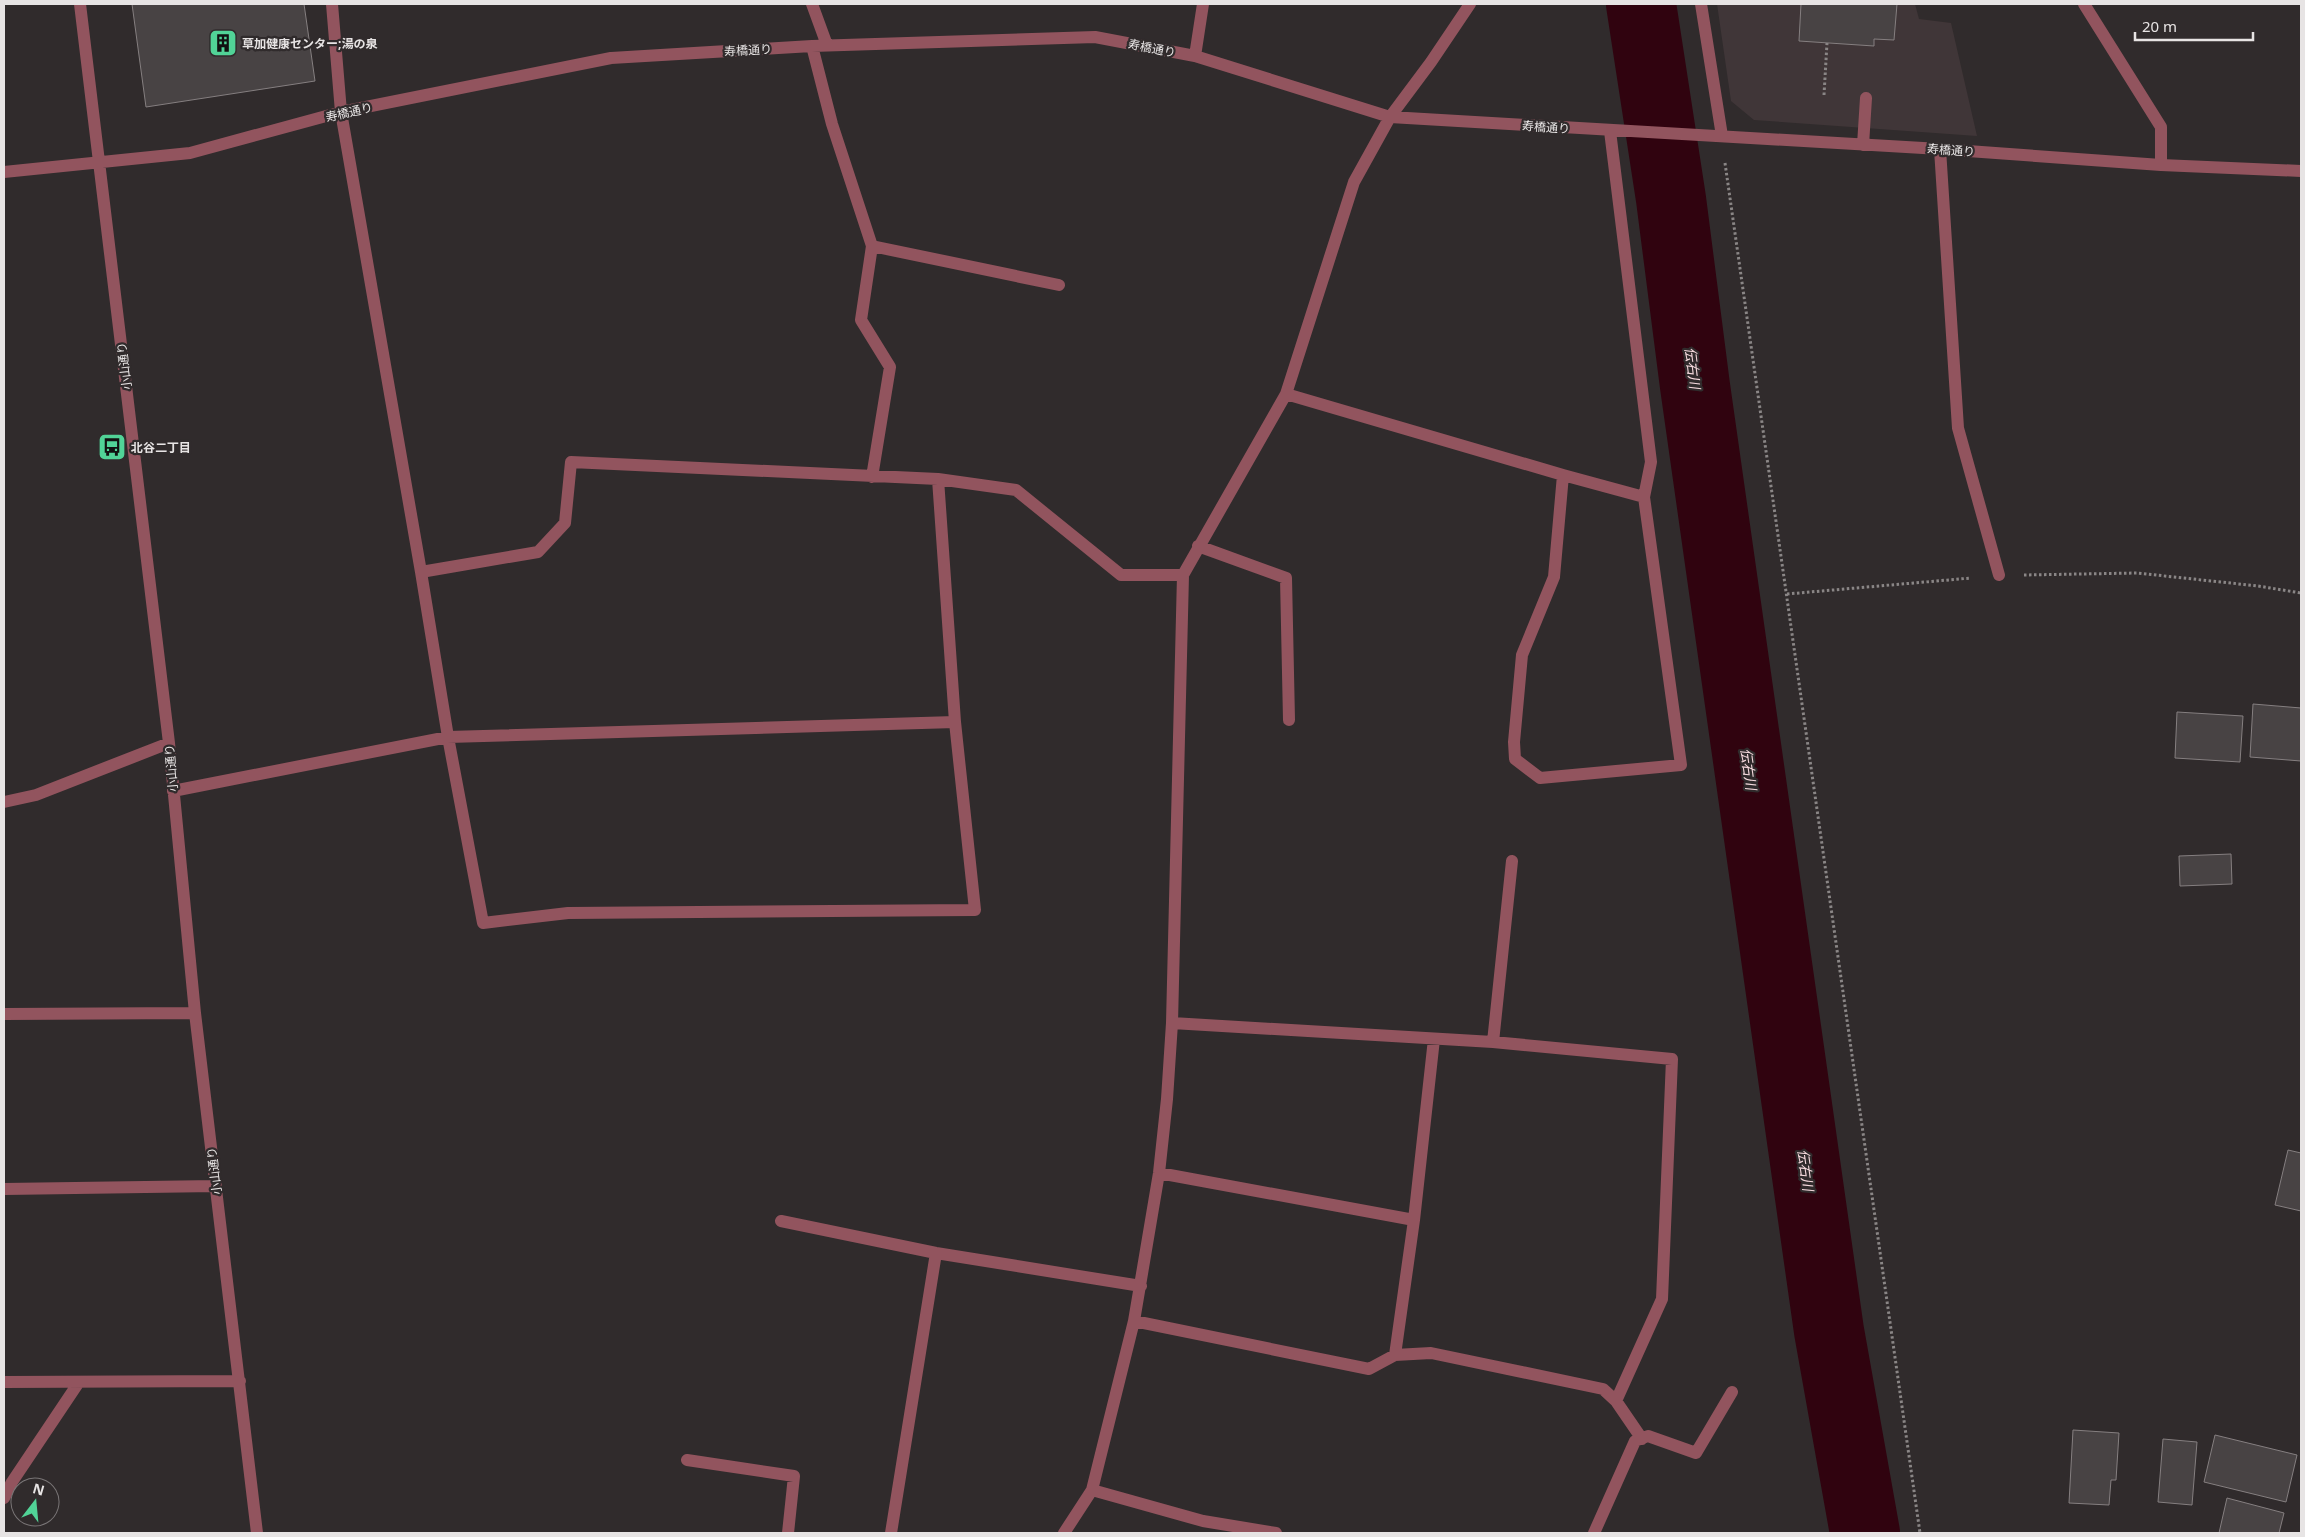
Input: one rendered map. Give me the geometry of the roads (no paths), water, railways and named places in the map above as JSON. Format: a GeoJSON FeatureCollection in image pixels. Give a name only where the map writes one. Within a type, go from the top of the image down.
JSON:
{"type":"FeatureCollection","features":[{"type":"Feature","properties":{"kind":"street","name":"小山通り"},"geometry":{"type":"LineString","coordinates":[[80,4],[169,743],[195,1013],[240,1381],[256,1533]]}},
{"type":"Feature","properties":{"kind":"street"},"geometry":{"type":"LineString","coordinates":[[332,4],[341,112],[448,737],[483,923],[568,913],[975,910],[955,722],[938,480]]}},
{"type":"Feature","properties":{"kind":"street"},"geometry":{"type":"LineString","coordinates":[[812,4],[827,46]]}},
{"type":"Feature","properties":{"kind":"street"},"geometry":{"type":"LineString","coordinates":[[1195,56],[1203,4]]}},
{"type":"Feature","properties":{"kind":"street"},"geometry":{"type":"LineString","coordinates":[[1064,1533],[1092,1490],[1134,1321],[1159,1173],[1167,1099],[1172,1023],[1183,575],[1286,394],[1354,182],[1390,117],[1431,62],[1470,4]]}},
{"type":"Feature","properties":{"kind":"street"},"geometry":{"type":"LineString","coordinates":[[1701,4],[1722,136]]}},
{"type":"Feature","properties":{"kind":"street"},"geometry":{"type":"LineString","coordinates":[[2084,4],[2161,127],[2161,164]]}},
{"type":"Feature","properties":{"kind":"street","name":"寿橋通り"},"geometry":{"type":"LineString","coordinates":[[4,172],[190,153],[341,112],[611,58],[812,46],[1095,37],[1195,56],[1390,117],[2301,171]]}},
{"type":"Feature","properties":{"kind":"street"},"geometry":{"type":"LineString","coordinates":[[812,46],[832,124],[872,246],[862,320],[890,367],[872,477]]}},
{"type":"Feature","properties":{"kind":"street"},"geometry":{"type":"LineString","coordinates":[[1863,145],[1866,98]]}},
{"type":"Feature","properties":{"kind":"street"},"geometry":{"type":"LineString","coordinates":[[1563,475],[1554,577],[1522,655],[1514,742],[1515,759],[1540,778],[1681,764],[1644,497],[1651,462],[1610,131]]}},
{"type":"Feature","properties":{"kind":"street"},"geometry":{"type":"LineString","coordinates":[[1940,149],[1958,428],[1999,575]]}},
{"type":"Feature","properties":{"kind":"street"},"geometry":{"type":"LineString","coordinates":[[872,246],[1059,285]]}},
{"type":"Feature","properties":{"kind":"street"},"geometry":{"type":"LineString","coordinates":[[1286,394],[1644,497]]}},
{"type":"Feature","properties":{"kind":"street"},"geometry":{"type":"LineString","coordinates":[[421,572],[538,552],[565,523],[570,462],[938,480],[1016,490],[1121,574],[1183,575]]}},
{"type":"Feature","properties":{"kind":"street"},"geometry":{"type":"LineString","coordinates":[[1198,546],[1286,578],[1289,720]]}},
{"type":"Feature","properties":{"kind":"street"},"geometry":{"type":"LineString","coordinates":[[173,791],[448,737],[955,722]]}},
{"type":"Feature","properties":{"kind":"street"},"geometry":{"type":"LineString","coordinates":[[4,802],[36,795],[169,743]]}},
{"type":"Feature","properties":{"kind":"street"},"geometry":{"type":"LineString","coordinates":[[1493,1042],[1512,862]]}},
{"type":"Feature","properties":{"kind":"street"},"geometry":{"type":"LineString","coordinates":[[4,1014],[195,1013]]}},
{"type":"Feature","properties":{"kind":"street"},"geometry":{"type":"LineString","coordinates":[[1172,1023],[1493,1042],[1672,1060],[1662,1299],[1616,1401]]}},
{"type":"Feature","properties":{"kind":"street"},"geometry":{"type":"LineString","coordinates":[[1395,1355],[1414,1220],[1434,1039]]}},
{"type":"Feature","properties":{"kind":"street"},"geometry":{"type":"LineString","coordinates":[[1159,1173],[1414,1220]]}},
{"type":"Feature","properties":{"kind":"street"},"geometry":{"type":"LineString","coordinates":[[4,1189],[216,1186]]}},
{"type":"Feature","properties":{"kind":"street"},"geometry":{"type":"LineString","coordinates":[[781,1221],[936,1253],[1141,1286]]}},
{"type":"Feature","properties":{"kind":"street"},"geometry":{"type":"LineString","coordinates":[[891,1533],[936,1253]]}},
{"type":"Feature","properties":{"kind":"street"},"geometry":{"type":"LineString","coordinates":[[1134,1321],[1369,1369],[1395,1355],[1431,1353],[1604,1389],[1616,1401],[1642,1439]]}},
{"type":"Feature","properties":{"kind":"street"},"geometry":{"type":"LineString","coordinates":[[4,1382],[240,1381]]}},
{"type":"Feature","properties":{"kind":"street"},"geometry":{"type":"LineString","coordinates":[[4,1498],[12,1482],[79,1382]]}},
{"type":"Feature","properties":{"kind":"street"},"geometry":{"type":"LineString","coordinates":[[1594,1533],[1635,1441],[1648,1436],[1696,1453],[1732,1392]]}},
{"type":"Feature","properties":{"kind":"street"},"geometry":{"type":"LineString","coordinates":[[687,1460],[794,1476],[788,1533]]}},
{"type":"Feature","properties":{"kind":"street"},"geometry":{"type":"LineString","coordinates":[[1092,1490],[1203,1521],[1276,1533]]}},
{"type":"Feature","properties":{"kind":"waterway","name":"伝右川"},"geometry":{"type":"LineString","coordinates":[[1641,4],[1671,199],[1695,386],[1829,1331],[1865,1533]]}},
{"type":"Feature","properties":{"kind":"place","name":"草加健康センター;湯の泉"},"geometry":{"type":"Point","coordinates":[223,43]}},
{"type":"Feature","properties":{"kind":"place","name":"北谷二丁目"},"geometry":{"type":"Point","coordinates":[112,447]}}]}
